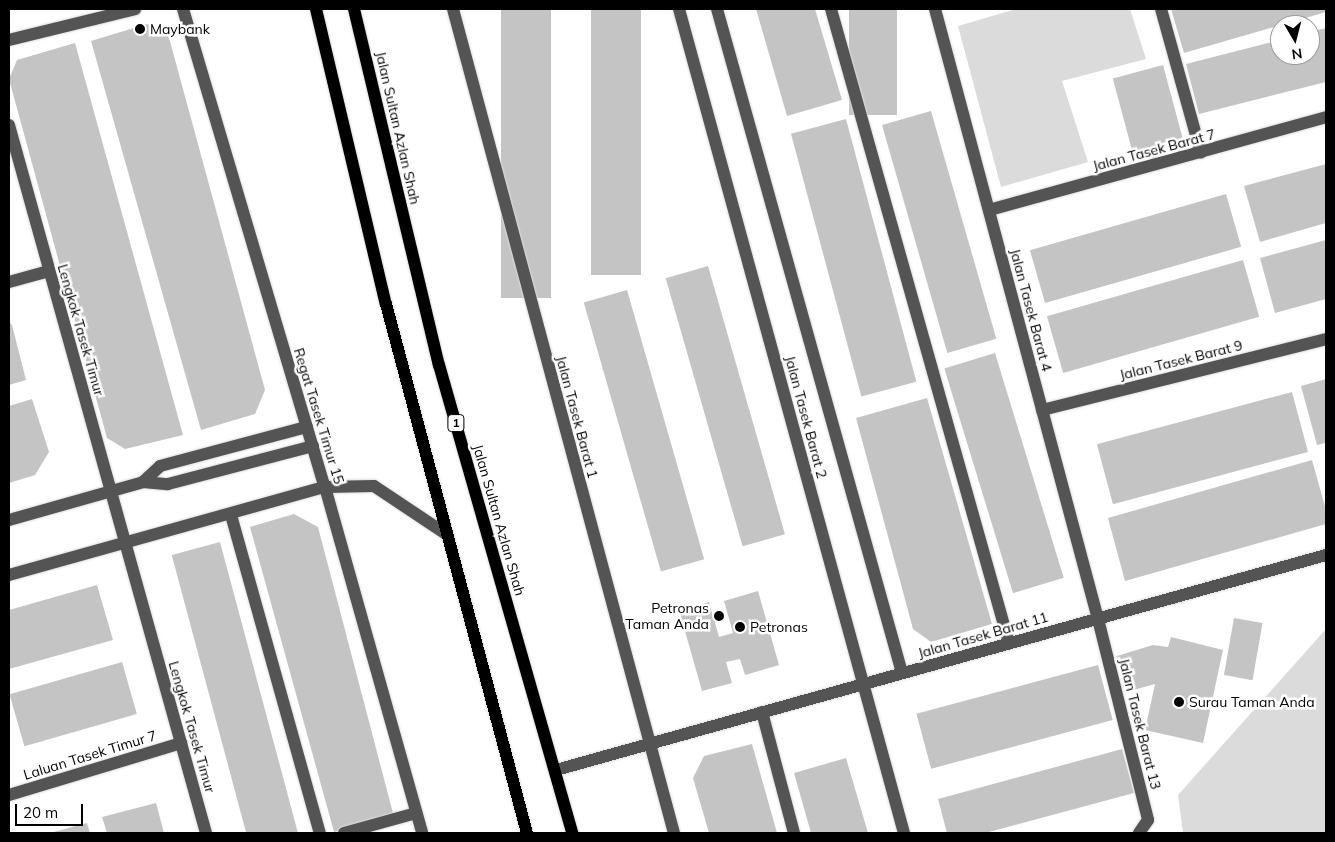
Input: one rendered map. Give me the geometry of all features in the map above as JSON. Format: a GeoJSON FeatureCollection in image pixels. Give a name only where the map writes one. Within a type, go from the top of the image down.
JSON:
{"type":"FeatureCollection","features":[{"type":"Feature","properties":{"kind":"main road"},"geometry":{"type":"LineString","coordinates":[[316,9],[386,304],[527,833]]}},
{"type":"Feature","properties":{"kind":"main road","name":"Jalan Sultan Azlan Shah"},"geometry":{"type":"LineString","coordinates":[[354,9],[439,365],[556,770],[572,833]]}},
{"type":"Feature","properties":{"kind":"street"},"geometry":{"type":"LineString","coordinates":[[9,40],[135,9]]}},
{"type":"Feature","properties":{"kind":"street","name":"Regat Tasek Timur 15"},"geometry":{"type":"LineString","coordinates":[[183,9],[325,487],[422,833]]}},
{"type":"Feature","properties":{"kind":"street","name":"Jalan Tasek Barat 1"},"geometry":{"type":"LineString","coordinates":[[453,9],[648,744],[674,833]]}},
{"type":"Feature","properties":{"kind":"street","name":"Jalan Tasek Barat 2"},"geometry":{"type":"LineString","coordinates":[[679,9],[904,833]]}},
{"type":"Feature","properties":{"kind":"street"},"geometry":{"type":"LineString","coordinates":[[717,9],[902,673]]}},
{"type":"Feature","properties":{"kind":"street"},"geometry":{"type":"LineString","coordinates":[[831,9],[1009,643]]}},
{"type":"Feature","properties":{"kind":"street","name":"Jalan Tasek Barat 4"},"geometry":{"type":"LineString","coordinates":[[937,9],[1098,618]]}},
{"type":"Feature","properties":{"kind":"street"},"geometry":{"type":"LineString","coordinates":[[1161,9],[1201,153]]}},
{"type":"Feature","properties":{"kind":"street","name":"Jalan Tasek Barat 7"},"geometry":{"type":"LineString","coordinates":[[989,210],[1326,118]]}},
{"type":"Feature","properties":{"kind":"street","name":"Lengkok Tasek Timur"},"geometry":{"type":"LineString","coordinates":[[9,126],[12,150],[49,271],[206,833]]}},
{"type":"Feature","properties":{"kind":"street"},"geometry":{"type":"LineString","coordinates":[[9,282],[49,271]]}},
{"type":"Feature","properties":{"kind":"street","name":"Jalan Tasek Barat 9"},"geometry":{"type":"LineString","coordinates":[[1042,410],[1326,339]]}},
{"type":"Feature","properties":{"kind":"street"},"geometry":{"type":"LineString","coordinates":[[143,482],[160,466],[307,427]]}},
{"type":"Feature","properties":{"kind":"street"},"geometry":{"type":"LineString","coordinates":[[9,520],[143,482],[168,484],[313,446]]}},
{"type":"Feature","properties":{"kind":"street"},"geometry":{"type":"LineString","coordinates":[[9,575],[231,515],[325,487],[374,486],[446,534]]}},
{"type":"Feature","properties":{"kind":"street"},"geometry":{"type":"LineString","coordinates":[[231,515],[320,833]]}},
{"type":"Feature","properties":{"kind":"street","name":"Jalan Tasek Barat 11"},"geometry":{"type":"LineString","coordinates":[[556,770],[1326,555]]}},
{"type":"Feature","properties":{"kind":"street","name":"Jalan Tasek Barat 13"},"geometry":{"type":"LineString","coordinates":[[1098,618],[1148,820],[1139,833]]}},
{"type":"Feature","properties":{"kind":"street"},"geometry":{"type":"LineString","coordinates":[[762,712],[794,833]]}},
{"type":"Feature","properties":{"kind":"street","name":"Laluan Tasek Timur 7"},"geometry":{"type":"LineString","coordinates":[[9,795],[181,743]]}},
{"type":"Feature","properties":{"kind":"street"},"geometry":{"type":"LineString","coordinates":[[344,833],[416,813]]}},
{"type":"Feature","properties":{"kind":"shaded area"},"geometry":{"type":"Polygon","coordinates":[[[1016,9],[1130,9],[1146,59],[1062,81],[1088,162],[1001,187],[958,26],[1016,9]]]}},
{"type":"Feature","properties":{"kind":"shaded area"},"geometry":{"type":"Polygon","coordinates":[[[1326,629],[1326,833],[1183,833],[1178,795],[1326,629]]]}},
{"type":"Feature","properties":{"kind":"building"},"geometry":{"type":"Polygon","coordinates":[[[501,9],[551,9],[551,298],[501,298],[501,9]]]}},
{"type":"Feature","properties":{"kind":"building"},"geometry":{"type":"Polygon","coordinates":[[[591,9],[641,9],[641,275],[591,275],[591,9]]]}},
{"type":"Feature","properties":{"kind":"building"},"geometry":{"type":"Polygon","coordinates":[[[756,9],[815,9],[842,100],[787,116],[756,9]]]}},
{"type":"Feature","properties":{"kind":"building"},"geometry":{"type":"Polygon","coordinates":[[[849,9],[897,9],[897,115],[849,115],[849,9]]]}},
{"type":"Feature","properties":{"kind":"building"},"geometry":{"type":"Polygon","coordinates":[[[1171,9],[1326,9],[1326,12],[1316,15],[1270,15],[1270,28],[1184,53],[1171,9]]]}},
{"type":"Feature","properties":{"kind":"building"},"geometry":{"type":"Polygon","coordinates":[[[147,24],[168,34],[265,390],[255,414],[201,430],[91,41],[147,24]]]}},
{"type":"Feature","properties":{"kind":"building"},"geometry":{"type":"Polygon","coordinates":[[[1326,28],[1326,82],[1199,114],[1186,64],[1270,43],[1270,65],[1320,65],[1320,30],[1326,28]]]}},
{"type":"Feature","properties":{"kind":"building"},"geometry":{"type":"Polygon","coordinates":[[[75,43],[183,435],[125,449],[107,438],[9,79],[17,60],[75,43]]]}},
{"type":"Feature","properties":{"kind":"building"},"geometry":{"type":"Polygon","coordinates":[[[1163,65],[1183,141],[1133,155],[1113,78],[1163,65]]]}},
{"type":"Feature","properties":{"kind":"building"},"geometry":{"type":"Polygon","coordinates":[[[931,111],[996,339],[947,353],[882,125],[931,111]]]}},
{"type":"Feature","properties":{"kind":"building"},"geometry":{"type":"Polygon","coordinates":[[[846,119],[916,382],[861,396],[791,134],[846,119]]]}},
{"type":"Feature","properties":{"kind":"building"},"geometry":{"type":"Polygon","coordinates":[[[1326,164],[1326,223],[1260,242],[1244,186],[1326,164]]]}},
{"type":"Feature","properties":{"kind":"building"},"geometry":{"type":"Polygon","coordinates":[[[1226,194],[1241,247],[1045,303],[1030,250],[1226,194]]]}},
{"type":"Feature","properties":{"kind":"building"},"geometry":{"type":"Polygon","coordinates":[[[1326,240],[1326,299],[1275,313],[1260,258],[1326,240]]]}},
{"type":"Feature","properties":{"kind":"building"},"geometry":{"type":"Polygon","coordinates":[[[1243,260],[1259,317],[1063,373],[1047,316],[1243,260]]]}},
{"type":"Feature","properties":{"kind":"building"},"geometry":{"type":"Polygon","coordinates":[[[708,266],[785,534],[743,546],[666,278],[708,266]]]}},
{"type":"Feature","properties":{"kind":"building"},"geometry":{"type":"Polygon","coordinates":[[[627,290],[704,559],[661,572],[584,302],[627,290]]]}},
{"type":"Feature","properties":{"kind":"building"},"geometry":{"type":"Polygon","coordinates":[[[9,322],[12,325],[26,380],[9,385],[9,322]]]}},
{"type":"Feature","properties":{"kind":"building"},"geometry":{"type":"Polygon","coordinates":[[[995,353],[1064,578],[1013,593],[944,368],[995,353]]]}},
{"type":"Feature","properties":{"kind":"building"},"geometry":{"type":"Polygon","coordinates":[[[1326,379],[1326,443],[1317,445],[1301,386],[1326,379]]]}},
{"type":"Feature","properties":{"kind":"building"},"geometry":{"type":"Polygon","coordinates":[[[1292,392],[1308,452],[1113,504],[1097,444],[1292,392]]]}},
{"type":"Feature","properties":{"kind":"building"},"geometry":{"type":"Polygon","coordinates":[[[927,398],[992,624],[931,642],[913,629],[856,418],[927,398]]]}},
{"type":"Feature","properties":{"kind":"building"},"geometry":{"type":"Polygon","coordinates":[[[32,399],[49,452],[35,475],[9,483],[9,406],[32,399]]]}},
{"type":"Feature","properties":{"kind":"building"},"geometry":{"type":"Polygon","coordinates":[[[1312,460],[1326,510],[1326,524],[1125,581],[1108,518],[1312,460]]]}},
{"type":"Feature","properties":{"kind":"building"},"geometry":{"type":"Polygon","coordinates":[[[294,514],[318,527],[394,817],[334,832],[250,527],[294,514]]]}},
{"type":"Feature","properties":{"kind":"building"},"geometry":{"type":"Polygon","coordinates":[[[220,542],[298,833],[246,833],[172,555],[220,542]]]}},
{"type":"Feature","properties":{"kind":"building"},"geometry":{"type":"Polygon","coordinates":[[[97,585],[113,640],[9,669],[9,610],[97,585]]]}},
{"type":"Feature","properties":{"kind":"building"},"geometry":{"type":"Polygon","coordinates":[[[758,591],[779,665],[745,675],[740,659],[726,662],[732,683],[702,691],[679,610],[709,602],[719,637],[733,633],[724,601],[758,591]]]}},
{"type":"Feature","properties":{"kind":"building"},"geometry":{"type":"Polygon","coordinates":[[[1234,618],[1263,623],[1252,680],[1224,675],[1234,618]]]}},
{"type":"Feature","properties":{"kind":"building"},"geometry":{"type":"Polygon","coordinates":[[[1171,637],[1223,650],[1203,743],[1145,730],[1155,684],[1126,692],[1117,656],[1153,645],[1168,647],[1171,637]]]}},
{"type":"Feature","properties":{"kind":"building"},"geometry":{"type":"Polygon","coordinates":[[[122,662],[137,714],[24,746],[10,694],[122,662]]]}},
{"type":"Feature","properties":{"kind":"building"},"geometry":{"type":"Polygon","coordinates":[[[1098,665],[1113,720],[931,769],[916,714],[1098,665]]]}},
{"type":"Feature","properties":{"kind":"building"},"geometry":{"type":"Polygon","coordinates":[[[752,744],[777,833],[709,833],[693,778],[704,756],[752,744]]]}},
{"type":"Feature","properties":{"kind":"building"},"geometry":{"type":"Polygon","coordinates":[[[1122,749],[1134,793],[985,833],[947,833],[938,799],[1122,749]]]}},
{"type":"Feature","properties":{"kind":"building"},"geometry":{"type":"Polygon","coordinates":[[[846,758],[868,833],[811,833],[794,773],[846,758]]]}},
{"type":"Feature","properties":{"kind":"building"},"geometry":{"type":"Polygon","coordinates":[[[156,803],[164,833],[107,833],[102,817],[156,803]]]}},
{"type":"Feature","properties":{"kind":"building"},"geometry":{"type":"Polygon","coordinates":[[[87,823],[90,833],[50,833],[87,823]]]}},
{"type":"Feature","properties":{"kind":"place","name":"Maybank"},"geometry":{"type":"Point","coordinates":[140,29]}},
{"type":"Feature","properties":{"kind":"place","name":"Petronas Taman Anda"},"geometry":{"type":"Point","coordinates":[719,616]}},
{"type":"Feature","properties":{"kind":"place","name":"Petronas"},"geometry":{"type":"Point","coordinates":[740,627]}},
{"type":"Feature","properties":{"kind":"place","name":"Surau Taman Anda"},"geometry":{"type":"Point","coordinates":[1179,702]}}]}
